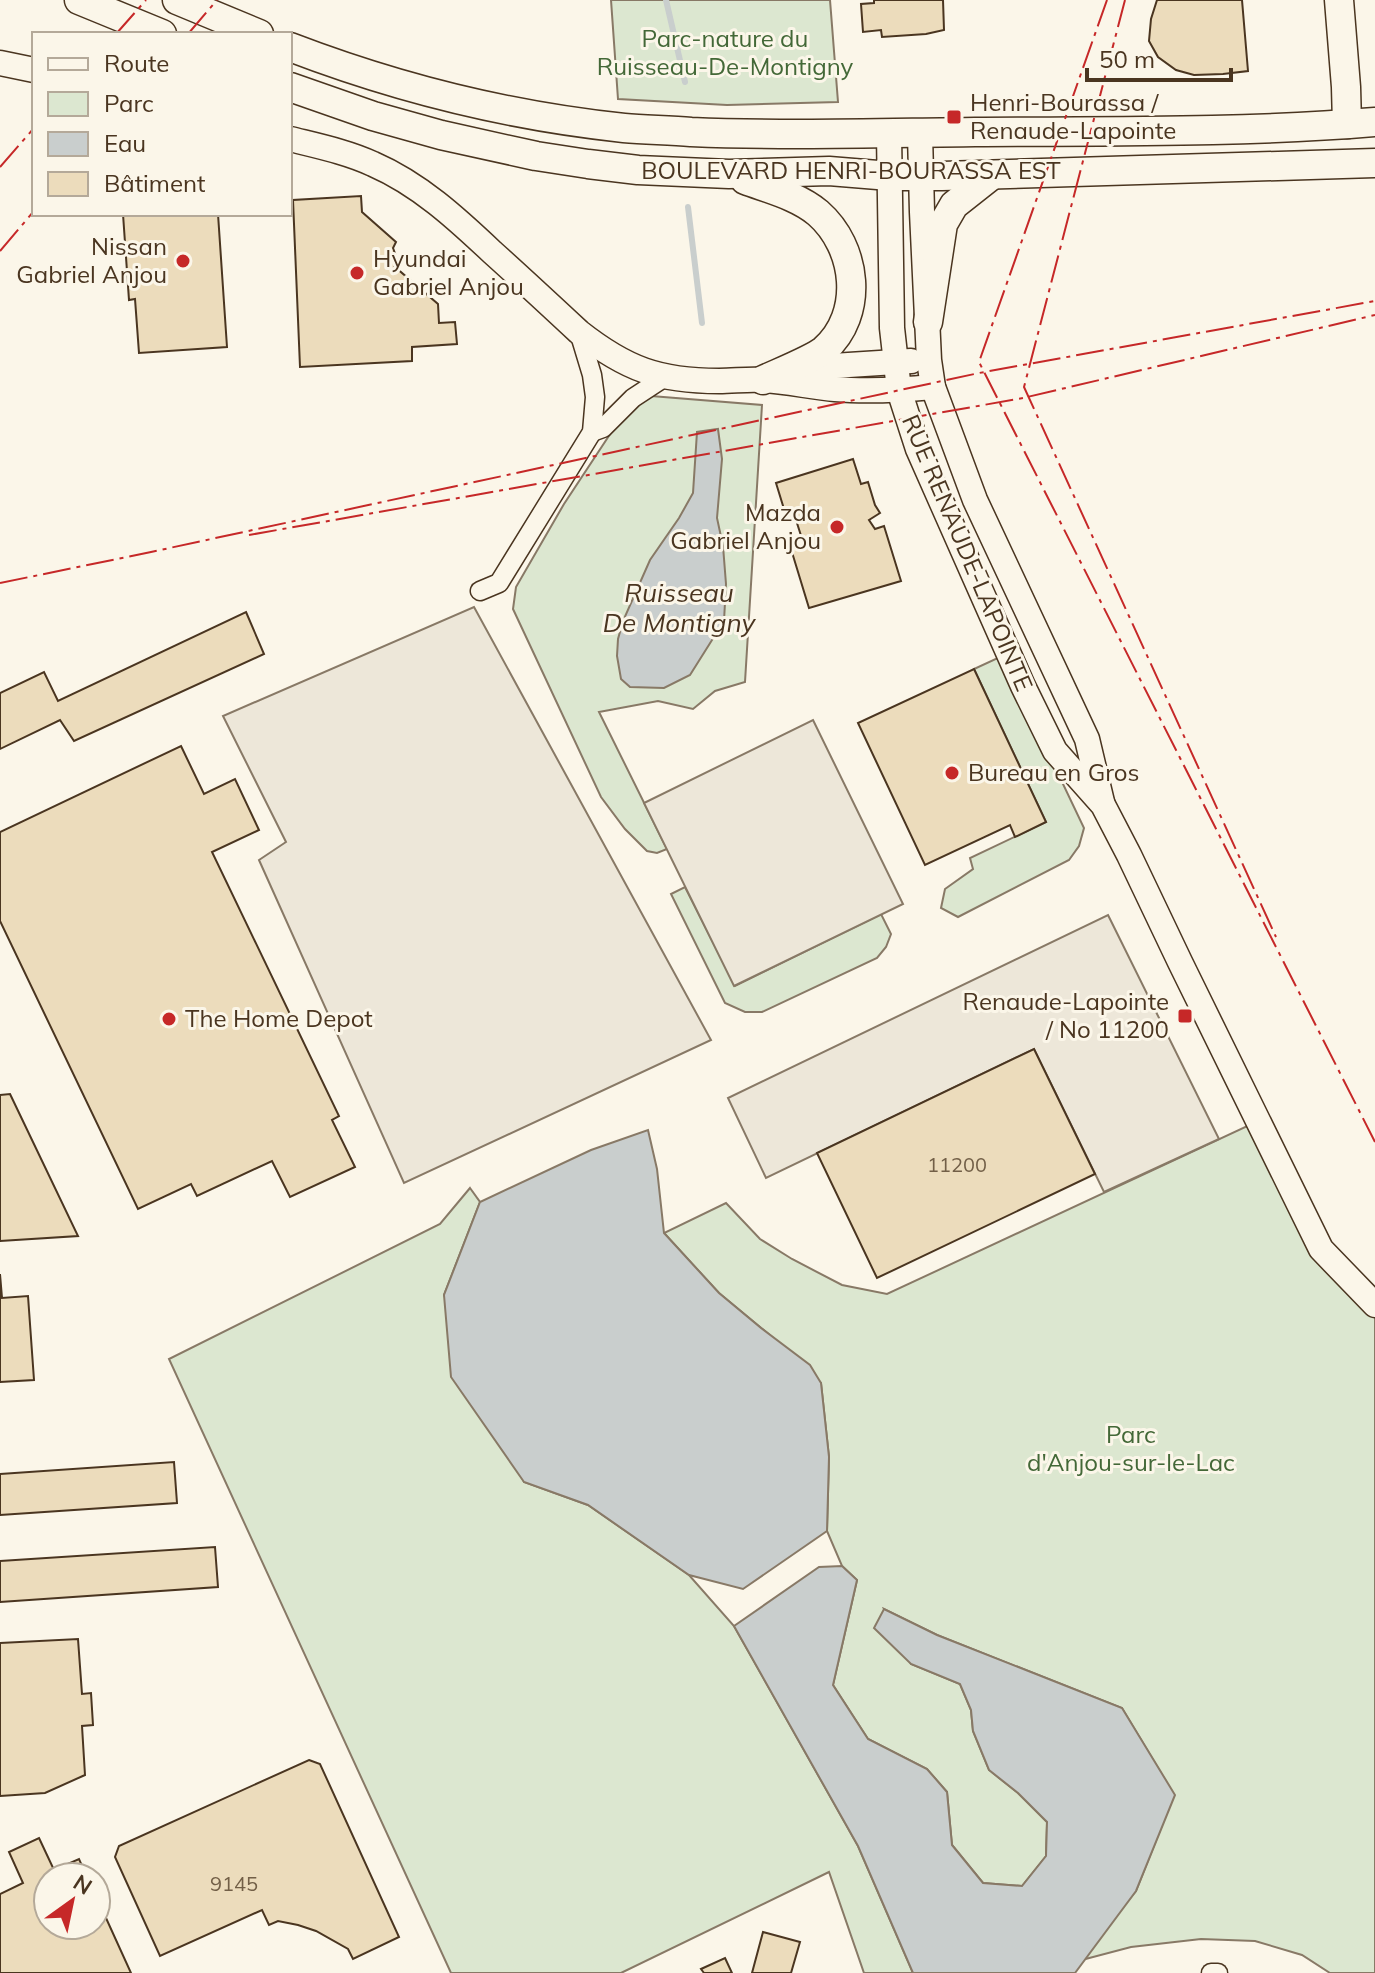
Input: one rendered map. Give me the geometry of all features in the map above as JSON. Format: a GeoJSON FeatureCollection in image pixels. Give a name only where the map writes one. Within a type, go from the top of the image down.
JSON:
{"type":"FeatureCollection","features":[{"type":"Feature","properties":{"kind":"main road"},"geometry":{"type":"LineString","coordinates":[[79,0],[157,32]]}},
{"type":"Feature","properties":{"kind":"main road"},"geometry":{"type":"LineString","coordinates":[[177,0],[254,32]]}},
{"type":"Feature","properties":{"kind":"main road"},"geometry":{"type":"LineString","coordinates":[[1339,0],[1346,87],[1361,123]]}},
{"type":"Feature","properties":{"kind":"main road","name":"BOULEVARD HENRI-BOURASSA EST"},"geometry":{"type":"LineString","coordinates":[[292,48],[414,89],[563,120],[626,128],[736,134],[920,134],[1199,130],[1361,123]]}},
{"type":"Feature","properties":{"kind":"main road","name":"BOULEVARD HENRI-BOURASSA EST"},"geometry":{"type":"LineString","coordinates":[[292,88],[395,123],[536,156],[638,170],[729,174],[829,171],[890,176],[1373,165]]}},
{"type":"Feature","properties":{"kind":"main road"},"geometry":{"type":"LineString","coordinates":[[729,174],[788,195],[816,211],[837,233],[850,265],[852,298],[843,326],[823,351],[763,380]]}},
{"type":"Feature","properties":{"kind":"main road"},"geometry":{"type":"LineString","coordinates":[[928,322],[943,224],[954,205],[992,175]]}},
{"type":"Feature","properties":{"kind":"street"},"geometry":{"type":"LineString","coordinates":[[0,63],[32,70]]}},
{"type":"Feature","properties":{"kind":"street","name":"RUE RENAUDE-LAPOINTE"},"geometry":{"type":"LineString","coordinates":[[889,134],[891,300],[899,390],[918,449],[1023,686],[1055,751],[1103,805]]}},
{"type":"Feature","properties":{"kind":"street","name":"RUE RENAUDE-LAPOINTE"},"geometry":{"type":"LineString","coordinates":[[920,134],[929,360],[933,387],[975,500],[1087,739],[1103,805],[1321,1249],[1375,1305]]}},
{"type":"Feature","properties":{"kind":"street"},"geometry":{"type":"LineString","coordinates":[[292,140],[374,164],[425,194],[450,212],[601,350],[642,371],[665,377],[716,381],[763,380],[844,390],[933,387]]}},
{"type":"Feature","properties":{"kind":"street"},"geometry":{"type":"LineString","coordinates":[[480,591],[499,583],[592,432],[595,397],[579,332]]}},
{"type":"Feature","properties":{"kind":"street"},"geometry":{"type":"LineString","coordinates":[[763,380],[833,366],[929,360]]}},
{"type":"Feature","properties":{"kind":"street"},"geometry":{"type":"LineString","coordinates":[[592,432],[603,428],[633,398],[665,377]]}},
{"type":"Feature","properties":{"kind":"street"},"geometry":{"type":"LineString","coordinates":[[1211,1973],[1218,1973]]}},
{"type":"Feature","properties":{"kind":"green space","name":"Parc-nature du Ruisseau-De-Montigny"},"geometry":{"type":"Polygon","coordinates":[[[611,0],[830,0],[838,102],[727,105],[618,99],[611,0]]]}},
{"type":"Feature","properties":{"kind":"green space"},"geometry":{"type":"Polygon","coordinates":[[[651,396],[762,405],[745,682],[715,691],[693,709],[658,701],[599,712],[667,849],[657,853],[647,851],[625,829],[601,797],[513,609],[516,587],[564,504],[624,413],[651,396]]]}},
{"type":"Feature","properties":{"kind":"green space"},"geometry":{"type":"Polygon","coordinates":[[[1002,656],[1084,828],[1079,846],[1069,860],[958,917],[941,908],[945,889],[973,869],[970,858],[1046,822],[974,669],[1002,656]]]}},
{"type":"Feature","properties":{"kind":"green space"},"geometry":{"type":"Polygon","coordinates":[[[685,887],[735,986],[881,914],[891,934],[877,958],[762,1012],[745,1012],[725,1003],[671,894],[685,887]]]}},
{"type":"Feature","properties":{"kind":"green space","name":"Parc d'Anjou-sur-le-Lac"},"geometry":{"type":"Polygon","coordinates":[[[1258,1121],[1321,1249],[1375,1305],[1375,1973],[1330,1973],[1302,1955],[1255,1941],[1201,1939],[1131,1947],[1078,1961],[1136,1891],[1174,1795],[1122,1708],[937,1635],[884,1609],[911,1664],[960,1684],[971,1710],[973,1731],[989,1770],[1047,1822],[1046,1856],[1022,1886],[983,1883],[952,1845],[947,1792],[927,1769],[868,1739],[833,1685],[857,1580],[842,1566],[827,1531],[829,1457],[821,1383],[783,1346],[719,1293],[664,1233],[726,1203],[760,1239],[792,1259],[842,1285],[887,1294],[1258,1121]]]}},
{"type":"Feature","properties":{"kind":"green space"},"geometry":{"type":"Polygon","coordinates":[[[470,1188],[480,1202],[444,1295],[524,1482],[588,1505],[689,1575],[734,1626],[858,1846],[913,1973],[864,1973],[829,1872],[621,1973],[451,1973],[169,1359],[440,1224],[470,1188]]]}},
{"type":"Feature","properties":{"kind":"shaded area"},"geometry":{"type":"Polygon","coordinates":[[[474,607],[711,1040],[404,1183],[259,860],[286,842],[223,716],[474,607]]]}},
{"type":"Feature","properties":{"kind":"shaded area"},"geometry":{"type":"Polygon","coordinates":[[[813,720],[903,904],[734,986],[644,803],[813,720]]]}},
{"type":"Feature","properties":{"kind":"shaded area"},"geometry":{"type":"Polygon","coordinates":[[[1108,915],[1219,1139],[1104,1192],[1034,1049],[766,1178],[728,1098],[1108,915]]]}},
{"type":"Feature","properties":{"kind":"water","name":"Ruisseau De Montigny"},"geometry":{"type":"Polygon","coordinates":[[[718,429],[722,459],[717,518],[726,584],[724,621],[690,675],[664,688],[630,687],[621,679],[617,656],[623,621],[650,560],[693,493],[697,432],[718,429]]]}},
{"type":"Feature","properties":{"kind":"water"},"geometry":{"type":"Polygon","coordinates":[[[648,1130],[657,1169],[664,1233],[719,1293],[810,1365],[821,1383],[829,1457],[827,1531],[743,1589],[689,1575],[588,1505],[524,1482],[451,1377],[444,1295],[480,1202],[591,1150],[648,1130]]]}},
{"type":"Feature","properties":{"kind":"water"},"geometry":{"type":"Polygon","coordinates":[[[842,1566],[857,1580],[833,1685],[868,1739],[927,1769],[947,1792],[952,1845],[983,1883],[1022,1886],[1046,1856],[1047,1822],[989,1770],[973,1731],[971,1710],[960,1684],[911,1664],[874,1628],[884,1609],[937,1635],[1122,1708],[1175,1795],[1136,1891],[1075,1973],[913,1973],[858,1846],[734,1626],[819,1567],[842,1566]]]}},
{"type":"Feature","properties":{"kind":"building"},"geometry":{"type":"Polygon","coordinates":[[[874,0],[943,0],[944,30],[882,37],[881,30],[863,32],[861,4],[874,3],[874,0]]]}},
{"type":"Feature","properties":{"kind":"building"},"geometry":{"type":"Polygon","coordinates":[[[1157,0],[1242,0],[1248,71],[1194,75],[1176,70],[1158,57],[1149,41],[1157,0]]]}},
{"type":"Feature","properties":{"kind":"building"},"geometry":{"type":"Polygon","coordinates":[[[361,196],[362,212],[396,242],[393,248],[396,256],[394,266],[438,304],[439,323],[455,322],[457,344],[412,347],[412,361],[300,367],[293,200],[361,196]]]}},
{"type":"Feature","properties":{"kind":"building"},"geometry":{"type":"Polygon","coordinates":[[[123,216],[218,216],[227,347],[139,353],[135,299],[129,300],[123,216]]]}},
{"type":"Feature","properties":{"kind":"building"},"geometry":{"type":"Polygon","coordinates":[[[853,459],[861,484],[868,482],[880,513],[869,520],[875,529],[884,526],[901,581],[809,608],[791,549],[804,545],[796,520],[788,522],[776,483],[853,459]]]}},
{"type":"Feature","properties":{"kind":"building"},"geometry":{"type":"Polygon","coordinates":[[[246,612],[264,654],[74,741],[60,720],[0,749],[0,693],[44,672],[58,701],[246,612]]]}},
{"type":"Feature","properties":{"kind":"building","name":"Bureau en Gros"},"geometry":{"type":"Polygon","coordinates":[[[974,669],[1046,822],[1015,837],[1010,825],[925,865],[858,723],[974,669]]]}},
{"type":"Feature","properties":{"kind":"building","name":"The Home Depot"},"geometry":{"type":"Polygon","coordinates":[[[181,746],[204,794],[235,779],[259,830],[212,852],[339,1116],[332,1120],[355,1167],[290,1197],[272,1161],[197,1196],[191,1184],[138,1209],[0,921],[0,832],[181,746]]]}},
{"type":"Feature","properties":{"kind":"building"},"geometry":{"type":"Polygon","coordinates":[[[1034,1049],[1095,1174],[877,1278],[817,1153],[1034,1049]]]}},
{"type":"Feature","properties":{"kind":"building"},"geometry":{"type":"Polygon","coordinates":[[[10,1094],[78,1236],[0,1241],[0,1095],[10,1094]]]}},
{"type":"Feature","properties":{"kind":"building"},"geometry":{"type":"Polygon","coordinates":[[[0,1274],[2,1298],[28,1296],[34,1380],[0,1382],[0,1274]]]}},
{"type":"Feature","properties":{"kind":"building"},"geometry":{"type":"Polygon","coordinates":[[[174,1462],[177,1503],[0,1515],[0,1474],[174,1462]]]}},
{"type":"Feature","properties":{"kind":"building"},"geometry":{"type":"Polygon","coordinates":[[[215,1547],[218,1587],[0,1602],[0,1561],[215,1547]]]}},
{"type":"Feature","properties":{"kind":"building"},"geometry":{"type":"Polygon","coordinates":[[[78,1639],[82,1694],[91,1693],[93,1725],[82,1726],[85,1775],[45,1793],[0,1796],[0,1643],[78,1639]]]}},
{"type":"Feature","properties":{"kind":"building"},"geometry":{"type":"Polygon","coordinates":[[[309,1760],[320,1764],[399,1937],[353,1959],[348,1949],[316,1931],[278,1921],[269,1925],[262,1910],[160,1956],[115,1857],[119,1846],[309,1760]]]}},
{"type":"Feature","properties":{"kind":"building"},"geometry":{"type":"Polygon","coordinates":[[[39,1838],[50,1861],[32,1861],[32,1941],[112,1941],[112,1931],[131,1973],[0,1973],[0,1894],[23,1883],[9,1852],[39,1838]]]}},
{"type":"Feature","properties":{"kind":"building"},"geometry":{"type":"Polygon","coordinates":[[[763,1932],[800,1942],[791,1973],[752,1973],[763,1932]]]}},
{"type":"Feature","properties":{"kind":"building"},"geometry":{"type":"Polygon","coordinates":[[[725,1958],[732,1973],[704,1973],[701,1969],[725,1958]]]}},
{"type":"Feature","properties":{"kind":"waterway","name":"Ruisseau De Montigny"},"geometry":{"type":"LineString","coordinates":[[666,0],[685,82]]}},
{"type":"Feature","properties":{"kind":"waterway","name":"Ruisseau De Montigny"},"geometry":{"type":"LineString","coordinates":[[688,207],[702,323]]}},
{"type":"Feature","properties":{"kind":"power"},"geometry":{"type":"LineString","coordinates":[[118,32],[146,0]]}},
{"type":"Feature","properties":{"kind":"power"},"geometry":{"type":"LineString","coordinates":[[190,32],[217,0]]}},
{"type":"Feature","properties":{"kind":"power"},"geometry":{"type":"LineString","coordinates":[[1107,0],[979,362],[1375,1142]]}},
{"type":"Feature","properties":{"kind":"power"},"geometry":{"type":"LineString","coordinates":[[1125,0],[1024,387],[1276,937]]}},
{"type":"Feature","properties":{"kind":"power"},"geometry":{"type":"LineString","coordinates":[[0,167],[32,130]]}},
{"type":"Feature","properties":{"kind":"power"},"geometry":{"type":"LineString","coordinates":[[0,251],[32,213]]}},
{"type":"Feature","properties":{"kind":"power"},"geometry":{"type":"LineString","coordinates":[[0,583],[979,373],[1375,301]]}},
{"type":"Feature","properties":{"kind":"power"},"geometry":{"type":"LineString","coordinates":[[249,535],[1023,398],[1375,315]]}},
{"type":"Feature","properties":{"kind":"place","name":"Henri-Bourassa / Renaude-Lapointe"},"geometry":{"type":"Point","coordinates":[954,117]}},
{"type":"Feature","properties":{"kind":"place","name":"Nissan Gabriel Anjou"},"geometry":{"type":"Point","coordinates":[183,261]}},
{"type":"Feature","properties":{"kind":"place","name":"Hyundai Gabriel Anjou"},"geometry":{"type":"Point","coordinates":[357,273]}},
{"type":"Feature","properties":{"kind":"place","name":"Mazda Gabriel Anjou"},"geometry":{"type":"Point","coordinates":[837,527]}},
{"type":"Feature","properties":{"kind":"place","name":"Bureau en Gros"},"geometry":{"type":"Point","coordinates":[952,773]}},
{"type":"Feature","properties":{"kind":"place","name":"Renaude-Lapointe / No 11200"},"geometry":{"type":"Point","coordinates":[1185,1016]}},
{"type":"Feature","properties":{"kind":"place","name":"The Home Depot"},"geometry":{"type":"Point","coordinates":[169,1019]}}]}
